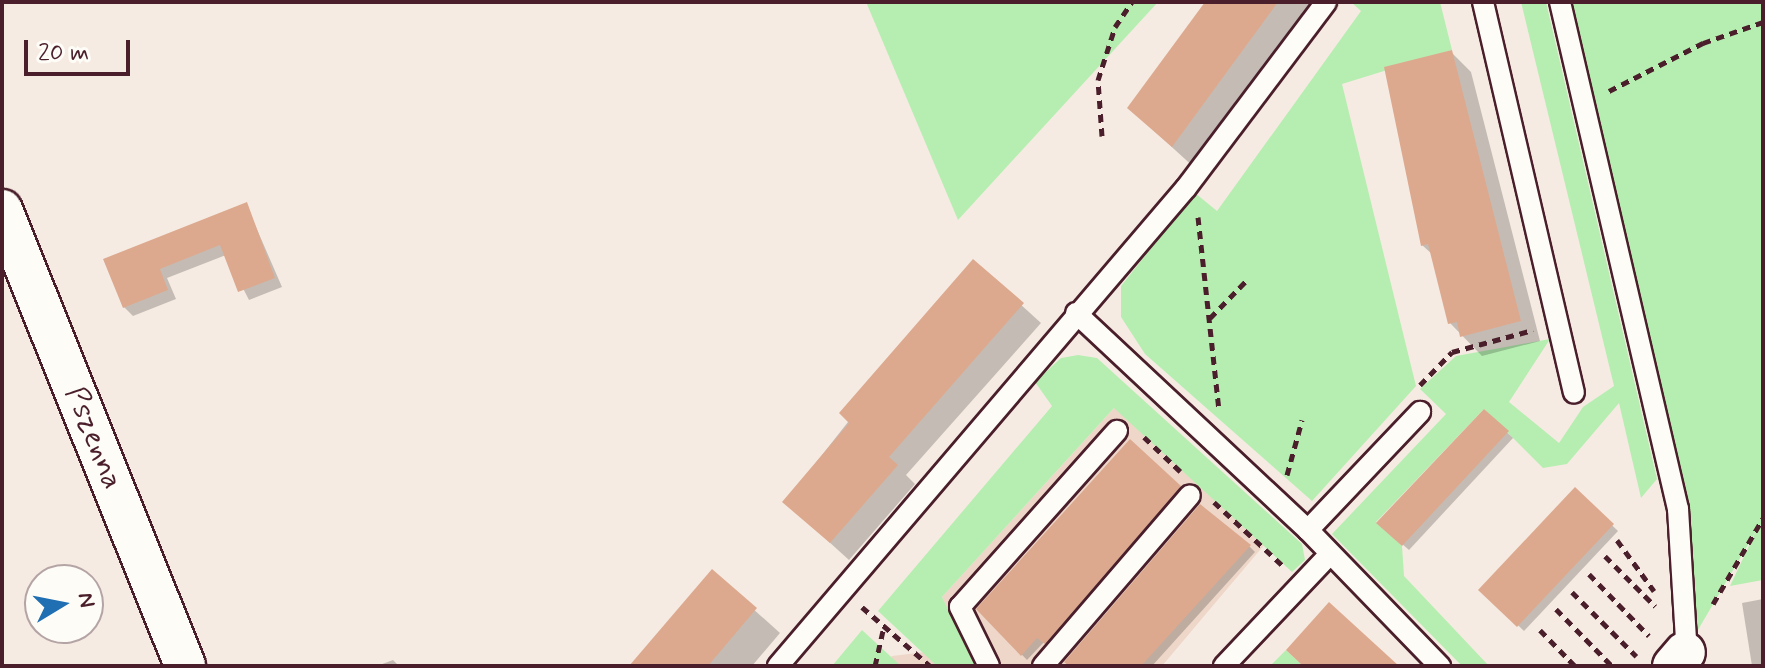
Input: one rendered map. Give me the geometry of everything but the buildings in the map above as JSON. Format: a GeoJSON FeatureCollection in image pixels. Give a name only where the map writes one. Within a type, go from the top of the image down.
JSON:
{"type":"FeatureCollection","features":[{"type":"Feature","properties":{"kind":"street","name":"Pszenna"},"geometry":{"type":"LineString","coordinates":[[4,222],[185,666]]}},
{"type":"Feature","properties":{"kind":"lane"},"geometry":{"type":"LineString","coordinates":[[778,666],[1076,313],[1186,188],[1326,2]]}},
{"type":"Feature","properties":{"kind":"lane"},"geometry":{"type":"LineString","coordinates":[[1483,2],[1574,393]]}},
{"type":"Feature","properties":{"kind":"lane"},"geometry":{"type":"LineString","coordinates":[[1560,2],[1678,509],[1667,656]]}},
{"type":"Feature","properties":{"kind":"lane"},"geometry":{"type":"LineString","coordinates":[[1076,313],[1308,530],[1327,557],[1440,666]]}},
{"type":"Feature","properties":{"kind":"lane"},"geometry":{"type":"LineString","coordinates":[[1308,530],[1420,412]]}},
{"type":"Feature","properties":{"kind":"lane"},"geometry":{"type":"LineString","coordinates":[[989,666],[960,607],[1117,431]]}},
{"type":"Feature","properties":{"kind":"lane"},"geometry":{"type":"LineString","coordinates":[[1043,666],[1190,495]]}},
{"type":"Feature","properties":{"kind":"lane"},"geometry":{"type":"LineString","coordinates":[[1224,666],[1327,557]]}},
{"type":"Feature","properties":{"kind":"path"},"geometry":{"type":"LineString","coordinates":[[1102,136],[1098,80],[1115,27],[1132,2]]}},
{"type":"Feature","properties":{"kind":"path"},"geometry":{"type":"LineString","coordinates":[[1585,108],[1629,76],[1763,22]]}},
{"type":"Feature","properties":{"kind":"path"},"geometry":{"type":"LineString","coordinates":[[1186,188],[1196,199],[1222,449]]}},
{"type":"Feature","properties":{"kind":"path"},"geometry":{"type":"LineString","coordinates":[[1210,318],[1247,280]]}},
{"type":"Feature","properties":{"kind":"path"},"geometry":{"type":"LineString","coordinates":[[1402,430],[1401,405],[1452,352],[1559,323]]}},
{"type":"Feature","properties":{"kind":"path"},"geometry":{"type":"LineString","coordinates":[[1286,480],[1302,420]]}},
{"type":"Feature","properties":{"kind":"path"},"geometry":{"type":"LineString","coordinates":[[1667,656],[1763,518]]}},
{"type":"Feature","properties":{"kind":"path"},"geometry":{"type":"LineString","coordinates":[[1605,556],[1662,608],[1617,540]]}},
{"type":"Feature","properties":{"kind":"path"},"geometry":{"type":"LineString","coordinates":[[1589,574],[1667,656]]}},
{"type":"Feature","properties":{"kind":"path"},"geometry":{"type":"LineString","coordinates":[[1572,592],[1667,656]]}},
{"type":"Feature","properties":{"kind":"path"},"geometry":{"type":"LineString","coordinates":[[1556,609],[1612,666]]}},
{"type":"Feature","properties":{"kind":"path"},"geometry":{"type":"LineString","coordinates":[[875,666],[884,626],[930,666]]}},
{"type":"Feature","properties":{"kind":"path"},"geometry":{"type":"LineString","coordinates":[[1540,630],[1575,666]]}},
{"type":"Feature","properties":{"kind":"shaded area"},"geometry":{"type":"Polygon","coordinates":[[[1116,406],[1265,544],[1162,666],[883,666],[892,656],[966,647],[942,597],[1116,406]]]}},
{"type":"Feature","properties":{"kind":"green space"},"geometry":{"type":"Polygon","coordinates":[[[866,2],[1158,2],[958,220],[866,2]]]}},
{"type":"Feature","properties":{"kind":"green space"},"geometry":{"type":"Polygon","coordinates":[[[1351,2],[1440,2],[1452,50],[1342,84],[1416,386],[1312,501],[1145,354],[1121,317],[1121,286],[1195,193],[1217,211],[1361,11],[1351,2]]]}},
{"type":"Feature","properties":{"kind":"green space"},"geometry":{"type":"Polygon","coordinates":[[[1521,2],[1546,2],[1657,479],[1641,498],[1619,403],[1567,464],[1543,468],[1484,409],[1376,522],[1402,546],[1404,576],[1489,666],[1462,666],[1332,534],[1446,414],[1420,389],[1456,356],[1550,339],[1509,402],[1559,443],[1583,407],[1614,386],[1521,2]]]}},
{"type":"Feature","properties":{"kind":"green space"},"geometry":{"type":"Polygon","coordinates":[[[1560,2],[1763,2],[1763,580],[1730,586],[1756,531],[1685,652],[1678,509],[1560,2]]]}},
{"type":"Feature","properties":{"kind":"green space"},"geometry":{"type":"Polygon","coordinates":[[[1078,355],[1097,358],[1302,544],[1305,560],[1292,572],[1114,408],[942,597],[976,666],[937,666],[878,611],[1052,406],[1035,382],[1061,358],[1078,355]]]}},
{"type":"Feature","properties":{"kind":"green space"},"geometry":{"type":"Polygon","coordinates":[[[862,630],[901,666],[832,666],[862,630]]]}},
{"type":"Feature","properties":{"kind":"green space"},"geometry":{"type":"Polygon","coordinates":[[[1286,650],[1303,666],[1270,666],[1286,650]]]}}]}
